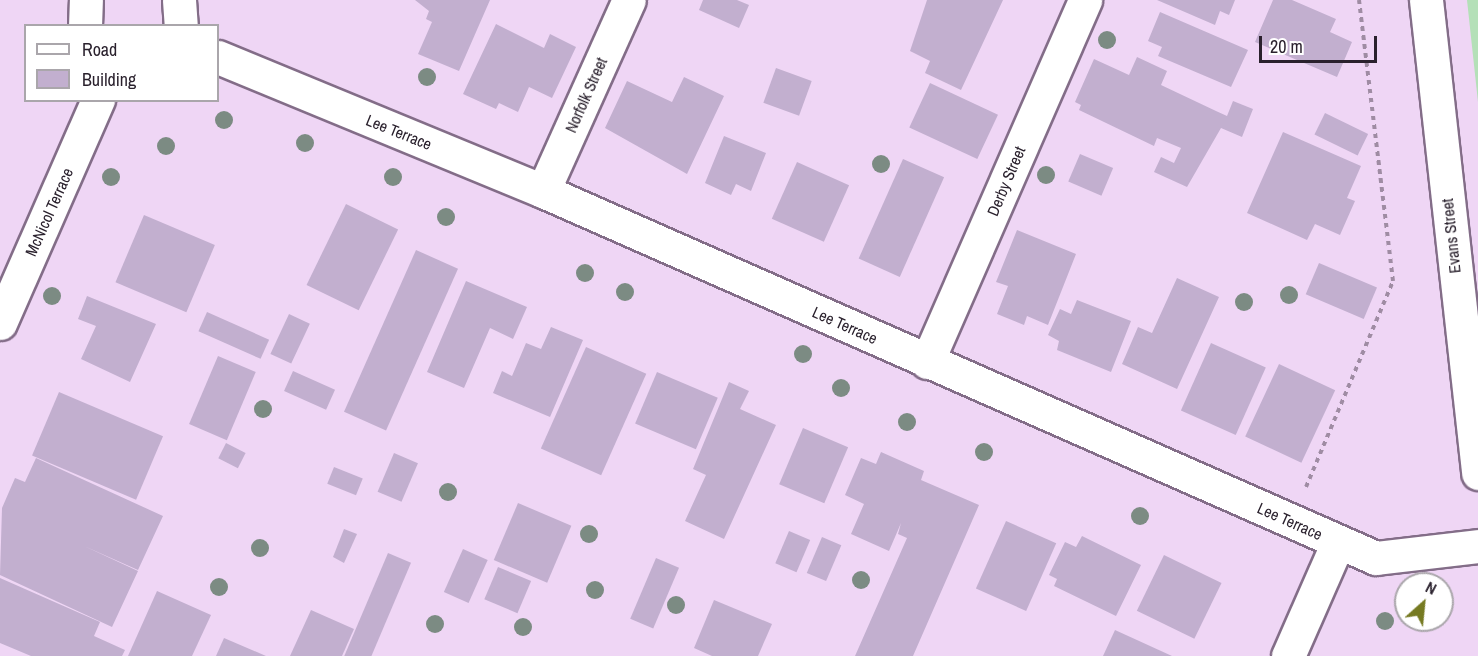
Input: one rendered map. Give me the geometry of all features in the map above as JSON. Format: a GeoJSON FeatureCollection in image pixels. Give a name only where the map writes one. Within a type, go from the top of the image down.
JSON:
{"type":"FeatureCollection","features":[{"type":"Feature","properties":{"kind":"street"},"geometry":{"type":"LineString","coordinates":[[179,0],[181,24]]}},
{"type":"Feature","properties":{"kind":"street","name":"Norfolk Street"},"geometry":{"type":"LineString","coordinates":[[543,191],[629,0]]}},
{"type":"Feature","properties":{"kind":"street","name":"Derby Street"},"geometry":{"type":"LineString","coordinates":[[927,362],[1085,0]]}},
{"type":"Feature","properties":{"kind":"street","name":"Evans Street"},"geometry":{"type":"LineString","coordinates":[[1426,0],[1474,406],[1478,473]]}},
{"type":"Feature","properties":{"kind":"street","name":"Lee Terrace"},"geometry":{"type":"LineString","coordinates":[[219,57],[543,191],[1376,558],[1478,546]]}},
{"type":"Feature","properties":{"kind":"street","name":"McNicol Terrace"},"geometry":{"type":"LineString","coordinates":[[0,323],[97,102]]}},
{"type":"Feature","properties":{"kind":"street"},"geometry":{"type":"LineString","coordinates":[[1288,656],[1338,542]]}},
{"type":"Feature","properties":{"kind":"path"},"geometry":{"type":"LineString","coordinates":[[1289,520],[1393,281],[1359,0]]}},
{"type":"Feature","properties":{"kind":"green space"},"geometry":{"type":"Polygon","coordinates":[[[1467,0],[1478,0],[1478,102],[1467,0]]]}},
{"type":"Feature","properties":{"kind":"building"},"geometry":{"type":"Polygon","coordinates":[[[415,0],[490,0],[459,71],[418,54],[432,22],[426,19],[429,11],[415,0]]]}},
{"type":"Feature","properties":{"kind":"building"},"geometry":{"type":"Polygon","coordinates":[[[703,0],[737,0],[749,5],[739,28],[699,10],[703,0]]]}},
{"type":"Feature","properties":{"kind":"building"},"geometry":{"type":"Polygon","coordinates":[[[927,0],[1003,0],[961,90],[925,73],[930,61],[910,51],[927,0]]]}},
{"type":"Feature","properties":{"kind":"building"},"geometry":{"type":"Polygon","coordinates":[[[1157,0],[1235,0],[1229,15],[1220,11],[1215,25],[1157,0]]]}},
{"type":"Feature","properties":{"kind":"building"},"geometry":{"type":"Polygon","coordinates":[[[1273,0],[1292,0],[1336,19],[1330,32],[1352,42],[1337,77],[1255,42],[1273,0]]]}},
{"type":"Feature","properties":{"kind":"building"},"geometry":{"type":"Polygon","coordinates":[[[1160,12],[1248,50],[1231,87],[1158,56],[1162,47],[1148,41],[1160,12]]]}},
{"type":"Feature","properties":{"kind":"building"},"geometry":{"type":"Polygon","coordinates":[[[496,24],[544,48],[550,34],[576,47],[552,98],[529,87],[518,112],[499,103],[496,109],[463,94],[496,24]]]}},
{"type":"Feature","properties":{"kind":"building"},"geometry":{"type":"Polygon","coordinates":[[[1137,57],[1167,71],[1161,85],[1227,116],[1233,101],[1253,109],[1242,137],[1221,128],[1187,187],[1154,172],[1161,157],[1174,163],[1181,148],[1157,138],[1154,146],[1079,110],[1081,105],[1075,102],[1094,59],[1129,75],[1137,57]]]}},
{"type":"Feature","properties":{"kind":"building"},"geometry":{"type":"Polygon","coordinates":[[[776,68],[812,81],[799,116],[763,103],[776,68]]]}},
{"type":"Feature","properties":{"kind":"building"},"geometry":{"type":"Polygon","coordinates":[[[684,77],[724,96],[687,174],[605,128],[627,81],[672,102],[684,77]]]}},
{"type":"Feature","properties":{"kind":"building"},"geometry":{"type":"Polygon","coordinates":[[[930,83],[998,115],[977,159],[909,127],[930,83]]]}},
{"type":"Feature","properties":{"kind":"building"},"geometry":{"type":"Polygon","coordinates":[[[1325,113],[1368,134],[1358,156],[1314,135],[1325,113]]]}},
{"type":"Feature","properties":{"kind":"building"},"geometry":{"type":"Polygon","coordinates":[[[1283,132],[1361,166],[1347,198],[1355,201],[1340,235],[1315,224],[1307,240],[1247,213],[1283,132]]]}},
{"type":"Feature","properties":{"kind":"building"},"geometry":{"type":"Polygon","coordinates":[[[724,136],[766,153],[751,191],[736,184],[731,195],[705,183],[724,136]]]}},
{"type":"Feature","properties":{"kind":"building"},"geometry":{"type":"Polygon","coordinates":[[[1080,154],[1113,168],[1101,196],[1068,182],[1080,154]]]}},
{"type":"Feature","properties":{"kind":"building"},"geometry":{"type":"Polygon","coordinates":[[[903,159],[944,177],[900,277],[859,259],[903,159]]]}},
{"type":"Feature","properties":{"kind":"building"},"geometry":{"type":"Polygon","coordinates":[[[797,162],[849,185],[824,242],[772,219],[797,162]]]}},
{"type":"Feature","properties":{"kind":"building"},"geometry":{"type":"Polygon","coordinates":[[[346,204],[398,229],[359,310],[307,285],[346,204]]]}},
{"type":"Feature","properties":{"kind":"building"},"geometry":{"type":"Polygon","coordinates":[[[144,215],[215,245],[186,312],[115,282],[144,215]]]}},
{"type":"Feature","properties":{"kind":"building"},"geometry":{"type":"Polygon","coordinates":[[[1017,230],[1076,254],[1048,325],[1027,316],[1024,325],[997,314],[1008,286],[996,282],[1017,230]]]}},
{"type":"Feature","properties":{"kind":"building"},"geometry":{"type":"Polygon","coordinates":[[[416,250],[458,269],[386,430],[344,412],[416,250]]]}},
{"type":"Feature","properties":{"kind":"building"},"geometry":{"type":"Polygon","coordinates":[[[1319,263],[1377,288],[1364,319],[1306,294],[1319,263]]]}},
{"type":"Feature","properties":{"kind":"building"},"geometry":{"type":"Polygon","coordinates":[[[1177,278],[1219,297],[1177,389],[1122,364],[1138,327],[1152,333],[1177,278]]]}},
{"type":"Feature","properties":{"kind":"building"},"geometry":{"type":"Polygon","coordinates":[[[466,281],[527,307],[513,339],[490,328],[464,388],[427,372],[466,281]]]}},
{"type":"Feature","properties":{"kind":"building"},"geometry":{"type":"Polygon","coordinates":[[[87,296],[156,324],[130,382],[81,359],[96,326],[78,319],[87,296]]]}},
{"type":"Feature","properties":{"kind":"building"},"geometry":{"type":"Polygon","coordinates":[[[1077,300],[1131,321],[1111,372],[1057,350],[1059,341],[1048,335],[1060,309],[1071,314],[1077,300]]]}},
{"type":"Feature","properties":{"kind":"building"},"geometry":{"type":"Polygon","coordinates":[[[207,312],[269,340],[261,359],[198,331],[207,312]]]}},
{"type":"Feature","properties":{"kind":"building"},"geometry":{"type":"Polygon","coordinates":[[[289,314],[310,324],[291,364],[270,354],[289,314]]]}},
{"type":"Feature","properties":{"kind":"building"},"geometry":{"type":"Polygon","coordinates":[[[551,327],[583,340],[550,417],[493,393],[502,371],[512,376],[526,343],[541,349],[551,327]]]}},
{"type":"Feature","properties":{"kind":"building"},"geometry":{"type":"Polygon","coordinates":[[[1211,343],[1266,367],[1236,435],[1181,411],[1211,343]]]}},
{"type":"Feature","properties":{"kind":"building"},"geometry":{"type":"Polygon","coordinates":[[[586,347],[646,374],[601,475],[541,448],[586,347]]]}},
{"type":"Feature","properties":{"kind":"building"},"geometry":{"type":"Polygon","coordinates":[[[218,356],[256,372],[227,440],[189,424],[218,356]]]}},
{"type":"Feature","properties":{"kind":"building"},"geometry":{"type":"Polygon","coordinates":[[[1279,364],[1335,390],[1301,463],[1245,437],[1279,364]]]}},
{"type":"Feature","properties":{"kind":"building"},"geometry":{"type":"Polygon","coordinates":[[[293,371],[335,390],[326,410],[284,391],[293,371]]]}},
{"type":"Feature","properties":{"kind":"building"},"geometry":{"type":"Polygon","coordinates":[[[657,372],[718,398],[696,449],[635,424],[657,372]]]}},
{"type":"Feature","properties":{"kind":"building"},"geometry":{"type":"Polygon","coordinates":[[[729,382],[749,391],[740,409],[776,425],[724,539],[685,521],[706,475],[693,469],[729,382]]]}},
{"type":"Feature","properties":{"kind":"building"},"geometry":{"type":"Polygon","coordinates":[[[59,392],[163,436],[136,500],[32,456],[59,392]]]}},
{"type":"Feature","properties":{"kind":"building"},"geometry":{"type":"Polygon","coordinates":[[[803,428],[848,447],[824,503],[779,484],[803,428]]]}},
{"type":"Feature","properties":{"kind":"building"},"geometry":{"type":"Polygon","coordinates":[[[226,443],[246,453],[238,468],[218,458],[226,443]]]}},
{"type":"Feature","properties":{"kind":"building"},"geometry":{"type":"Polygon","coordinates":[[[881,452],[924,471],[921,480],[979,505],[913,656],[855,656],[907,538],[898,534],[901,523],[889,551],[851,534],[864,504],[845,495],[861,458],[876,464],[881,452]]]}},
{"type":"Feature","properties":{"kind":"building"},"geometry":{"type":"Polygon","coordinates":[[[394,453],[418,463],[402,502],[378,492],[394,453]]]}},
{"type":"Feature","properties":{"kind":"building"},"geometry":{"type":"Polygon","coordinates":[[[36,458],[163,516],[138,570],[84,546],[138,571],[112,627],[0,575],[2,508],[15,478],[25,482],[36,458]]]}},
{"type":"Feature","properties":{"kind":"building"},"geometry":{"type":"Polygon","coordinates":[[[334,467],[363,479],[356,495],[327,484],[334,467]]]}},
{"type":"Feature","properties":{"kind":"building"},"geometry":{"type":"Polygon","coordinates":[[[518,503],[571,526],[547,583],[494,560],[518,503]]]}},
{"type":"Feature","properties":{"kind":"building"},"geometry":{"type":"Polygon","coordinates":[[[1006,521],[1056,543],[1026,611],[976,589],[1006,521]]]}},
{"type":"Feature","properties":{"kind":"building"},"geometry":{"type":"Polygon","coordinates":[[[344,529],[357,534],[344,563],[333,557],[344,529]]]}},
{"type":"Feature","properties":{"kind":"building"},"geometry":{"type":"Polygon","coordinates":[[[789,531],[810,540],[796,572],[775,563],[789,531]]]}},
{"type":"Feature","properties":{"kind":"building"},"geometry":{"type":"Polygon","coordinates":[[[1082,536],[1141,565],[1116,616],[1054,586],[1057,579],[1049,575],[1065,542],[1076,547],[1082,536]]]}},
{"type":"Feature","properties":{"kind":"building"},"geometry":{"type":"Polygon","coordinates":[[[822,537],[841,545],[826,581],[807,573],[822,537]]]}},
{"type":"Feature","properties":{"kind":"building"},"geometry":{"type":"Polygon","coordinates":[[[463,549],[488,560],[469,603],[444,592],[463,549]]]}},
{"type":"Feature","properties":{"kind":"building"},"geometry":{"type":"Polygon","coordinates":[[[388,553],[411,563],[371,656],[344,656],[388,553]]]}},
{"type":"Feature","properties":{"kind":"building"},"geometry":{"type":"Polygon","coordinates":[[[1164,555],[1222,583],[1194,639],[1137,611],[1164,555]]]}},
{"type":"Feature","properties":{"kind":"building"},"geometry":{"type":"Polygon","coordinates":[[[656,558],[679,568],[653,629],[630,619],[656,558]]]}},
{"type":"Feature","properties":{"kind":"building"},"geometry":{"type":"Polygon","coordinates":[[[498,567],[531,581],[517,613],[484,599],[498,567]]]}},
{"type":"Feature","properties":{"kind":"building"},"geometry":{"type":"Polygon","coordinates":[[[0,578],[100,622],[94,636],[125,650],[122,656],[31,656],[0,643],[0,578]]]}},
{"type":"Feature","properties":{"kind":"building"},"geometry":{"type":"Polygon","coordinates":[[[157,591],[211,615],[192,656],[128,656],[157,591]]]}},
{"type":"Feature","properties":{"kind":"building"},"geometry":{"type":"Polygon","coordinates":[[[714,600],[772,624],[758,656],[712,656],[694,648],[714,600]]]}},
{"type":"Feature","properties":{"kind":"building"},"geometry":{"type":"Polygon","coordinates":[[[311,610],[354,629],[342,656],[290,656],[311,610]]]}},
{"type":"Feature","properties":{"kind":"building"},"geometry":{"type":"Polygon","coordinates":[[[1115,630],[1172,656],[1103,656],[1115,630]]]}},
{"type":"Feature","properties":{"kind":"building"},"geometry":{"type":"Polygon","coordinates":[[[224,638],[266,656],[216,656],[224,638]]]}}]}
